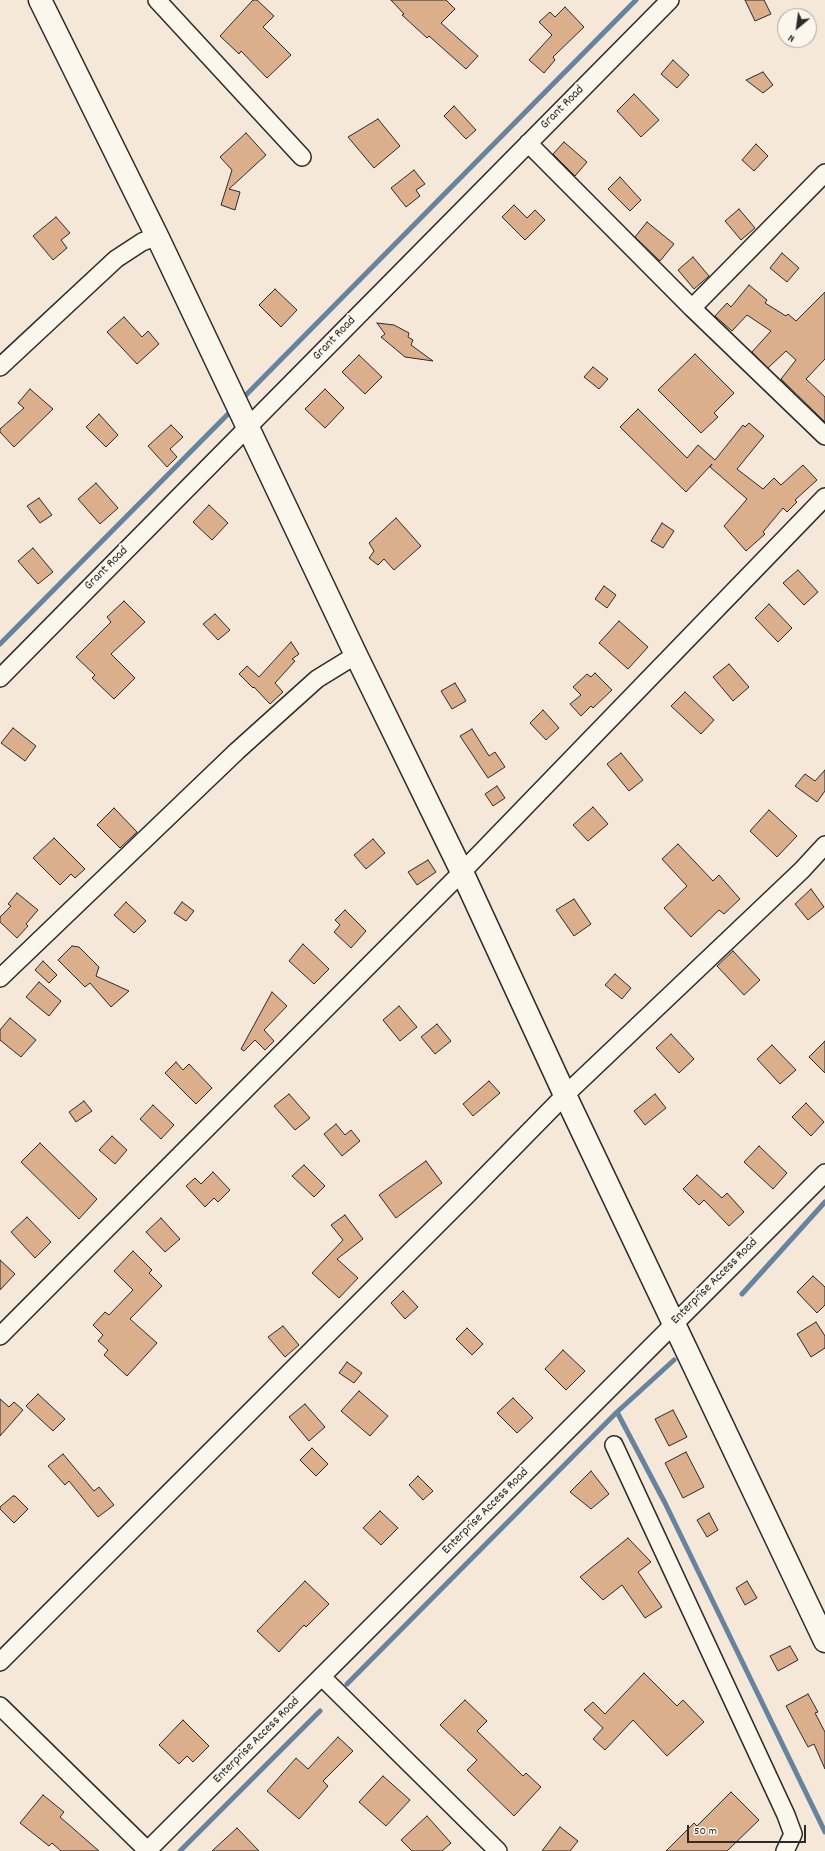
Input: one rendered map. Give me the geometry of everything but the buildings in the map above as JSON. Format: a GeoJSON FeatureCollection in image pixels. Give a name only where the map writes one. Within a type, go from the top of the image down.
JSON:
{"type":"FeatureCollection","features":[{"type":"Feature","properties":{"kind":"main road"},"geometry":{"type":"LineString","coordinates":[[42,1],[150,239],[248,428],[356,655],[462,872],[565,1095],[825,1641]]}},
{"type":"Feature","properties":{"kind":"street"},"geometry":{"type":"LineString","coordinates":[[157,0],[302,157]]}},
{"type":"Feature","properties":{"kind":"street","name":"Grant Road"},"geometry":{"type":"LineString","coordinates":[[0,678],[670,0]]}},
{"type":"Feature","properties":{"kind":"street"},"geometry":{"type":"LineString","coordinates":[[528,143],[692,308],[825,436]]}},
{"type":"Feature","properties":{"kind":"street"},"geometry":{"type":"LineString","coordinates":[[692,308],[825,173]]}},
{"type":"Feature","properties":{"kind":"street"},"geometry":{"type":"LineString","coordinates":[[0,367],[116,259],[150,239]]}},
{"type":"Feature","properties":{"kind":"street"},"geometry":{"type":"LineString","coordinates":[[0,1336],[462,872],[825,497]]}},
{"type":"Feature","properties":{"kind":"street"},"geometry":{"type":"LineString","coordinates":[[0,978],[237,751],[317,679],[356,655]]}},
{"type":"Feature","properties":{"kind":"street"},"geometry":{"type":"LineString","coordinates":[[0,1662],[565,1095],[802,870],[825,845]]}},
{"type":"Feature","properties":{"kind":"street","name":"Enterprise Access Road"},"geometry":{"type":"LineString","coordinates":[[148,1851],[674,1322],[825,1173]]}},
{"type":"Feature","properties":{"kind":"street"},"geometry":{"type":"LineString","coordinates":[[614,1445],[786,1815],[793,1834],[785,1851]]}},
{"type":"Feature","properties":{"kind":"street"},"geometry":{"type":"LineString","coordinates":[[322,1677],[498,1851]]}},
{"type":"Feature","properties":{"kind":"street"},"geometry":{"type":"LineString","coordinates":[[0,1706],[148,1851]]}},
{"type":"Feature","properties":{"kind":"waterway"},"geometry":{"type":"LineString","coordinates":[[241,400],[636,0]]}},
{"type":"Feature","properties":{"kind":"waterway"},"geometry":{"type":"LineString","coordinates":[[0,644],[233,409]]}},
{"type":"Feature","properties":{"kind":"waterway"},"geometry":{"type":"LineString","coordinates":[[742,1294],[825,1202]]}},
{"type":"Feature","properties":{"kind":"waterway"},"geometry":{"type":"LineString","coordinates":[[347,1684],[617,1412],[674,1360]]}},
{"type":"Feature","properties":{"kind":"waterway"},"geometry":{"type":"LineString","coordinates":[[617,1412],[665,1503],[825,1832]]}},
{"type":"Feature","properties":{"kind":"waterway"},"geometry":{"type":"LineString","coordinates":[[180,1851],[320,1711]]}}]}
